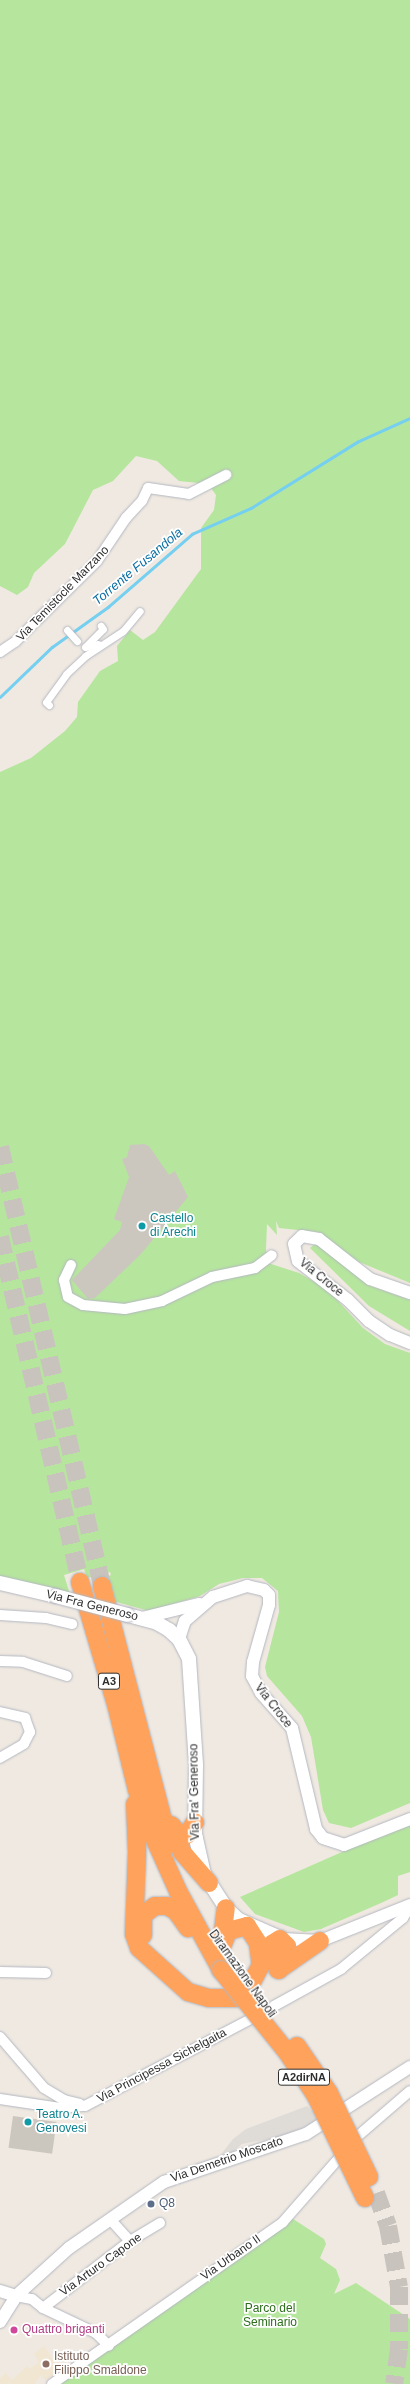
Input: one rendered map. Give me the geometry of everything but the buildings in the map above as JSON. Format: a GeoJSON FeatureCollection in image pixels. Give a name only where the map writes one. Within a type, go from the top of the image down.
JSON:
{"type":"FeatureCollection","features":[{"type":"Feature","properties":{"kind":"highway","name":"A3"},"geometry":{"type":"LineString","coordinates":[[80,1582],[127,1747]]}},
{"type":"Feature","properties":{"kind":"highway","name":"A3"},"geometry":{"type":"LineString","coordinates":[[102,1586],[144,1739]]}},
{"type":"Feature","properties":{"kind":"highway","name":"Diramazione Napoli"},"geometry":{"type":"LineString","coordinates":[[144,1739],[162,1828],[213,1937],[226,1959]]}},
{"type":"Feature","properties":{"kind":"highway"},"geometry":{"type":"LineString","coordinates":[[144,1739],[154,1754],[171,1825],[182,1852],[209,1883]]}},
{"type":"Feature","properties":{"kind":"highway","name":"Diramazione Napoli"},"geometry":{"type":"LineString","coordinates":[[127,1747],[133,1775],[162,1858],[226,1959],[322,2082],[355,2142],[371,2195]]}},
{"type":"Feature","properties":{"kind":"highway"},"geometry":{"type":"LineString","coordinates":[[133,1775],[137,1852],[134,1934],[144,1956],[188,1992],[233,1997]]}},
{"type":"Feature","properties":{"kind":"highway"},"geometry":{"type":"LineString","coordinates":[[171,1825],[177,1832],[187,1835],[195,1822]]}},
{"type":"Feature","properties":{"kind":"highway"},"geometry":{"type":"LineString","coordinates":[[165,1974],[152,1954],[142,1926],[143,1915],[160,1906],[176,1911],[226,1959]]}},
{"type":"Feature","properties":{"kind":"highway"},"geometry":{"type":"LineString","coordinates":[[226,1908],[221,1933],[226,1959]]}},
{"type":"Feature","properties":{"kind":"highway"},"geometry":{"type":"LineString","coordinates":[[226,1959],[228,1931],[247,1926],[258,1943],[257,1979]]}},
{"type":"Feature","properties":{"kind":"highway"},"geometry":{"type":"LineString","coordinates":[[257,1979],[274,1941],[283,1940],[286,1946],[279,1970]]}},
{"type":"Feature","properties":{"kind":"highway"},"geometry":{"type":"LineString","coordinates":[[257,1979],[279,1970],[320,1941]]}},
{"type":"Feature","properties":{"kind":"main road","name":"Via Fra Generoso"},"geometry":{"type":"LineString","coordinates":[[0,1583],[142,1618],[157,1623],[179,1639]]}},
{"type":"Feature","properties":{"kind":"main road","name":"Via Fra' Generoso"},"geometry":{"type":"LineString","coordinates":[[179,1639],[189,1659],[196,1765],[195,1822],[198,1855],[209,1883],[226,1908],[247,1926],[283,1940]]}},
{"type":"Feature","properties":{"kind":"street","name":"Via Temistocle Marzano"},"geometry":{"type":"LineString","coordinates":[[4,650],[97,561],[126,518],[142,501],[148,488],[189,494],[226,475]]}},
{"type":"Feature","properties":{"kind":"street"},"geometry":{"type":"LineString","coordinates":[[49,705],[46,702],[66,674],[125,629],[140,611]]}},
{"type":"Feature","properties":{"kind":"street"},"geometry":{"type":"LineString","coordinates":[[101,626],[103,629],[86,648],[103,642],[125,629]]}},
{"type":"Feature","properties":{"kind":"street"},"geometry":{"type":"LineString","coordinates":[[67,630],[77,641]]}},
{"type":"Feature","properties":{"kind":"street","name":"Via Croce"},"geometry":{"type":"LineString","coordinates":[[410,1293],[370,1279],[319,1239],[302,1236],[294,1244],[298,1261],[348,1300],[369,1321],[390,1335],[410,1343]]}},
{"type":"Feature","properties":{"kind":"street"},"geometry":{"type":"LineString","coordinates":[[71,1265],[64,1280],[68,1296],[83,1305],[125,1309],[162,1301],[212,1277],[255,1268],[272,1255]]}},
{"type":"Feature","properties":{"kind":"street","name":"Via Croce"},"geometry":{"type":"LineString","coordinates":[[179,1639],[185,1621],[206,1602],[218,1595],[247,1586],[259,1587],[268,1596],[252,1676],[261,1693],[292,1728],[312,1819],[323,1838],[344,1845],[410,1819]]}},
{"type":"Feature","properties":{"kind":"street","name":"Via Croce"},"geometry":{"type":"LineString","coordinates":[[142,1618],[206,1602]]}},
{"type":"Feature","properties":{"kind":"street"},"geometry":{"type":"LineString","coordinates":[[0,1615],[46,1618],[72,1624]]}},
{"type":"Feature","properties":{"kind":"street"},"geometry":{"type":"LineString","coordinates":[[0,1661],[23,1662],[67,1676]]}},
{"type":"Feature","properties":{"kind":"street"},"geometry":{"type":"LineString","coordinates":[[0,1712],[25,1718],[30,1732],[24,1744],[0,1758]]}},
{"type":"Feature","properties":{"kind":"street"},"geometry":{"type":"LineString","coordinates":[[274,2006],[341,1969],[403,1918],[410,1906]]}},
{"type":"Feature","properties":{"kind":"street","name":"Via Fra' Generoso"},"geometry":{"type":"LineString","coordinates":[[283,1940],[320,1941],[410,1906]]}},
{"type":"Feature","properties":{"kind":"street"},"geometry":{"type":"LineString","coordinates":[[0,1972],[46,1973]]}},
{"type":"Feature","properties":{"kind":"street","name":"Via Principessa Sichelgaita"},"geometry":{"type":"LineString","coordinates":[[0,2099],[60,2108],[85,2106],[251,2019]]}},
{"type":"Feature","properties":{"kind":"street"},"geometry":{"type":"LineString","coordinates":[[0,2037],[16,2058],[51,2093],[85,2106]]}},
{"type":"Feature","properties":{"kind":"street","name":"Via Demetrio Moscato"},"geometry":{"type":"LineString","coordinates":[[0,2322],[16,2296],[69,2248],[164,2182],[306,2134],[410,2067]]}},
{"type":"Feature","properties":{"kind":"street"},"geometry":{"type":"LineString","coordinates":[[359,2135],[410,2091]]}},
{"type":"Feature","properties":{"kind":"street","name":"Via Urbano II"},"geometry":{"type":"LineString","coordinates":[[52,2384],[109,2346],[283,2222],[340,2157]]}},
{"type":"Feature","properties":{"kind":"street"},"geometry":{"type":"LineString","coordinates":[[110,2219],[130,2241]]}},
{"type":"Feature","properties":{"kind":"street","name":"Via Arturo Capone"},"geometry":{"type":"LineString","coordinates":[[43,2308],[130,2241],[160,2223]]}},
{"type":"Feature","properties":{"kind":"street"},"geometry":{"type":"LineString","coordinates":[[0,2291],[32,2299],[43,2308],[96,2333],[109,2346]]}},
{"type":"Feature","properties":{"kind":"shaded area"},"geometry":{"type":"Polygon","coordinates":[[[307,2106],[322,2120],[284,2136],[242,2144],[233,2152],[219,2157],[233,2139],[246,2129],[307,2106]]]}},
{"type":"Feature","properties":{"kind":"shaded area","name":"Istituto Filippo Smaldone"},"geometry":{"type":"Polygon","coordinates":[[[44,2346],[60,2370],[45,2380],[41,2375],[35,2384],[0,2384],[0,2378],[6,2373],[12,2380],[27,2366],[30,2369],[39,2362],[34,2354],[44,2346]]]}},
{"type":"Feature","properties":{"kind":"green space"},"geometry":{"type":"Polygon","coordinates":[[[0,0],[410,0],[410,1283],[352,1259],[317,1232],[279,1228],[276,1221],[277,1235],[267,1224],[266,1249],[268,1263],[299,1273],[327,1289],[363,1328],[385,1344],[410,1353],[410,1803],[351,1828],[329,1823],[323,1810],[311,1737],[302,1716],[267,1676],[265,1667],[279,1612],[278,1591],[262,1578],[243,1578],[219,1584],[200,1596],[149,1611],[113,1601],[105,1577],[111,1575],[110,1572],[87,1578],[84,1569],[64,1575],[70,1594],[0,1578],[0,772],[31,758],[65,731],[77,717],[78,702],[100,671],[118,661],[117,646],[130,630],[143,640],[155,632],[201,569],[201,528],[214,510],[216,495],[208,484],[179,481],[157,461],[136,456],[113,481],[93,490],[65,544],[34,573],[28,587],[17,595],[0,586],[0,0]]]}},
{"type":"Feature","properties":{"kind":"green space"},"geometry":{"type":"Polygon","coordinates":[[[315,1244],[333,1252],[368,1285],[410,1300],[410,1331],[369,1306],[310,1248],[315,1244]]]}},
{"type":"Feature","properties":{"kind":"green space"},"geometry":{"type":"Polygon","coordinates":[[[410,1822],[410,1872],[398,1876],[398,1895],[381,1903],[321,1929],[304,1932],[255,1914],[240,1897],[410,1822]]]}},
{"type":"Feature","properties":{"kind":"green space","name":"Parco del Seminario"},"geometry":{"type":"Polygon","coordinates":[[[290,2217],[324,2239],[326,2244],[320,2258],[336,2269],[340,2280],[334,2294],[356,2283],[410,2319],[410,2384],[58,2384],[290,2217]]]}},
{"type":"Feature","properties":{"kind":"waterway","name":"Torrente Fusandola"},"geometry":{"type":"LineString","coordinates":[[0,697],[52,647],[108,607],[192,534],[251,508],[357,442],[410,418]]}},
{"type":"Feature","properties":{"kind":"tunnel"},"geometry":{"type":"LineString","coordinates":[[0,1147],[102,1586]]}},
{"type":"Feature","properties":{"kind":"tunnel"},"geometry":{"type":"LineString","coordinates":[[0,1237],[80,1582]]}},
{"type":"Feature","properties":{"kind":"tunnel"},"geometry":{"type":"LineString","coordinates":[[237,1998],[259,1987]]}},
{"type":"Feature","properties":{"kind":"tunnel"},"geometry":{"type":"LineString","coordinates":[[376,2193],[388,2226],[399,2287],[399,2349],[394,2384]]}},
{"type":"Feature","properties":{"kind":"place","name":"Castello di Arechi"},"geometry":{"type":"Point","coordinates":[142,1226]}},
{"type":"Feature","properties":{"kind":"place","name":"Teatro A. Genovesi"},"geometry":{"type":"Point","coordinates":[28,2122]}},
{"type":"Feature","properties":{"kind":"place","name":"Q8"},"geometry":{"type":"Point","coordinates":[151,2204]}},
{"type":"Feature","properties":{"kind":"place","name":"Quattro briganti"},"geometry":{"type":"Point","coordinates":[14,2330]}},
{"type":"Feature","properties":{"kind":"place","name":"Istituto Filippo Smaldone"},"geometry":{"type":"Point","coordinates":[46,2364]}}]}
